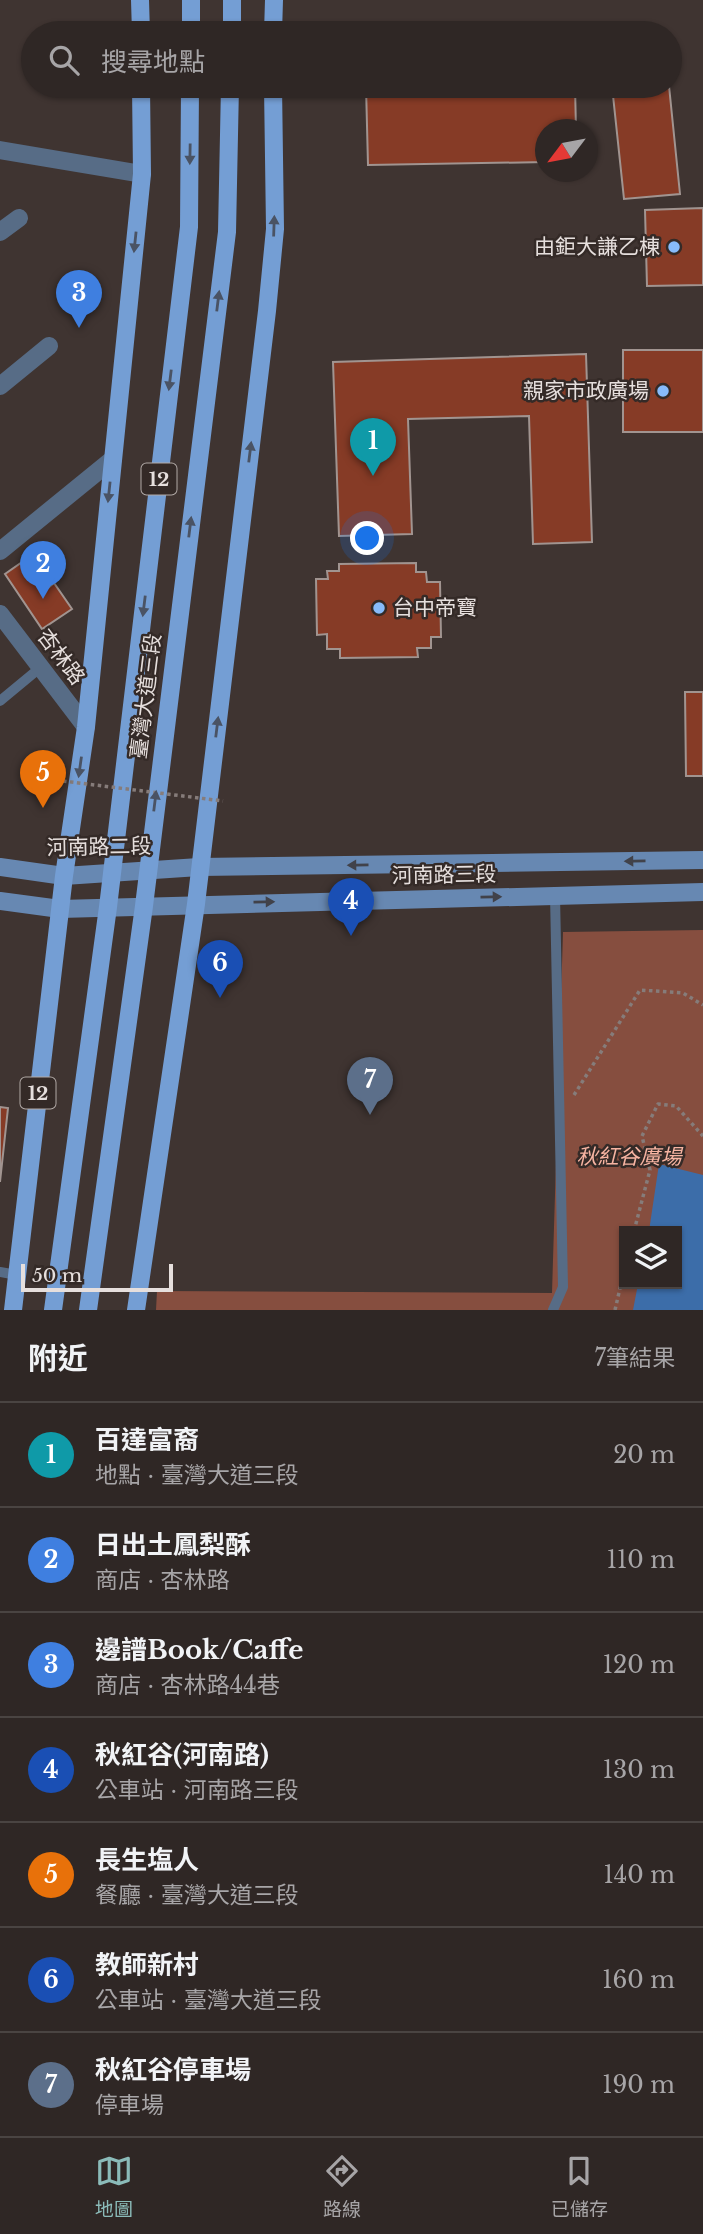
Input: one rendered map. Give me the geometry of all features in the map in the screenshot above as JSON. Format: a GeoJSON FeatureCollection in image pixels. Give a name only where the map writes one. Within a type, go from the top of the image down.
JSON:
{"type":"FeatureCollection","features":[{"type":"Feature","properties":{"kind":"main road"},"geometry":{"type":"LineString","coordinates":[[140,0],[141,21]]}},
{"type":"Feature","properties":{"kind":"main road"},"geometry":{"type":"LineString","coordinates":[[191,0],[191,21]]}},
{"type":"Feature","properties":{"kind":"main road"},"geometry":{"type":"LineString","coordinates":[[232,0],[232,21]]}},
{"type":"Feature","properties":{"kind":"main road"},"geometry":{"type":"LineString","coordinates":[[273,21],[274,0]]}},
{"type":"Feature","properties":{"kind":"main road","name":"12"},"geometry":{"type":"LineString","coordinates":[[13,1310],[8,1274],[86,727],[142,174],[141,98]]}},
{"type":"Feature","properties":{"kind":"main road","name":"臺灣大道三段"},"geometry":{"type":"LineString","coordinates":[[52,1310],[108,907],[189,227],[190,98]]}},
{"type":"Feature","properties":{"kind":"main road","name":"臺灣大道三段"},"geometry":{"type":"LineString","coordinates":[[88,1310],[144,906],[227,232],[230,98]]}},
{"type":"Feature","properties":{"kind":"main road"},"geometry":{"type":"LineString","coordinates":[[136,1310],[196,904],[273,242],[273,98]]}},
{"type":"Feature","properties":{"kind":"street"},"geometry":{"type":"LineString","coordinates":[[0,150],[142,174]]}},
{"type":"Feature","properties":{"kind":"street"},"geometry":{"type":"LineString","coordinates":[[0,232],[19,218]]}},
{"type":"Feature","properties":{"kind":"street"},"geometry":{"type":"LineString","coordinates":[[0,386],[49,346]]}},
{"type":"Feature","properties":{"kind":"street"},"geometry":{"type":"LineString","coordinates":[[0,551],[113,459]]}},
{"type":"Feature","properties":{"kind":"street","name":"杏林路"},"geometry":{"type":"LineString","coordinates":[[0,614],[86,727]]}},
{"type":"Feature","properties":{"kind":"street","name":"河南路三段"},"geometry":{"type":"LineString","coordinates":[[200,867],[703,860]]}},
{"type":"Feature","properties":{"kind":"street","name":"河南路二段"},"geometry":{"type":"LineString","coordinates":[[0,867],[64,876],[200,867]]}},
{"type":"Feature","properties":{"kind":"street","name":"河南路三段"},"geometry":{"type":"LineString","coordinates":[[60,909],[703,892]]}},
{"type":"Feature","properties":{"kind":"street"},"geometry":{"type":"LineString","coordinates":[[0,901],[60,909]]}},
{"type":"Feature","properties":{"kind":"lane"},"geometry":{"type":"LineString","coordinates":[[0,701],[41,667]]}},
{"type":"Feature","properties":{"kind":"lane"},"geometry":{"type":"LineString","coordinates":[[553,1310],[563,1287],[555,895]]}},
{"type":"Feature","properties":{"kind":"path"},"geometry":{"type":"LineString","coordinates":[[63,781],[223,801]]}},
{"type":"Feature","properties":{"kind":"path"},"geometry":{"type":"LineString","coordinates":[[559,1119],[640,990],[683,993],[703,1005]]}},
{"type":"Feature","properties":{"kind":"path"},"geometry":{"type":"LineString","coordinates":[[635,1226],[650,1170],[642,1136],[658,1104],[676,1106],[703,1136]]}},
{"type":"Feature","properties":{"kind":"path"},"geometry":{"type":"LineString","coordinates":[[615,1310],[620,1289]]}},
{"type":"Feature","properties":{"kind":"green space","name":"秋紅谷廣場"},"geometry":{"type":"Polygon","coordinates":[[[703,930],[703,1310],[156,1310],[157,1291],[552,1293],[563,932],[703,930]]]}},
{"type":"Feature","properties":{"kind":"water"},"geometry":{"type":"Polygon","coordinates":[[[659,1164],[703,1175],[703,1310],[633,1310],[637,1289],[682,1289],[682,1226],[650,1226],[659,1164]]]}},
{"type":"Feature","properties":{"kind":"building"},"geometry":{"type":"Polygon","coordinates":[[[366,98],[575,98],[576,119],[535,119],[535,162],[368,165],[366,98]]]}},
{"type":"Feature","properties":{"kind":"building"},"geometry":{"type":"Polygon","coordinates":[[[613,98],[670,98],[680,194],[624,199],[613,98]]]}},
{"type":"Feature","properties":{"kind":"building","name":"由鉅大謙乙棟"},"geometry":{"type":"Polygon","coordinates":[[[703,208],[703,285],[647,286],[645,210],[703,208]]]}},
{"type":"Feature","properties":{"kind":"building","name":"親家市政廣場"},"geometry":{"type":"Polygon","coordinates":[[[623,350],[703,350],[703,432],[623,432],[623,350]]]}},
{"type":"Feature","properties":{"kind":"building"},"geometry":{"type":"Polygon","coordinates":[[[586,354],[592,542],[533,544],[529,416],[408,419],[412,534],[339,536],[333,362],[586,354]]]}},
{"type":"Feature","properties":{"kind":"building"},"geometry":{"type":"Polygon","coordinates":[[[28,558],[48,588],[54,583],[72,609],[42,629],[5,574],[28,558]]]}},
{"type":"Feature","properties":{"kind":"building","name":"台中帝寶"},"geometry":{"type":"Polygon","coordinates":[[[416,563],[416,572],[426,572],[427,582],[440,582],[441,637],[431,637],[431,648],[417,648],[418,657],[340,658],[340,649],[327,649],[327,634],[317,635],[316,579],[328,579],[327,571],[339,571],[339,564],[416,563]]]}},
{"type":"Feature","properties":{"kind":"building"},"geometry":{"type":"Polygon","coordinates":[[[685,692],[703,692],[703,776],[686,776],[685,692]]]}},
{"type":"Feature","properties":{"kind":"building"},"geometry":{"type":"Polygon","coordinates":[[[0,1107],[8,1108],[0,1182],[0,1107]]]}},
{"type":"Feature","properties":{"kind":"place","name":"由鉅大謙乙棟"},"geometry":{"type":"Point","coordinates":[674,247]}},
{"type":"Feature","properties":{"kind":"place","name":"邊譜Book/Caffe"},"geometry":{"type":"Point","coordinates":[79,328]}},
{"type":"Feature","properties":{"kind":"place","name":"親家市政廣場"},"geometry":{"type":"Point","coordinates":[663,391]}},
{"type":"Feature","properties":{"kind":"place","name":"百達富裔"},"geometry":{"type":"Point","coordinates":[373,476]}},
{"type":"Feature","properties":{"kind":"place","name":"日出土鳳梨酥"},"geometry":{"type":"Point","coordinates":[43,599]}},
{"type":"Feature","properties":{"kind":"place","name":"台中帝寶"},"geometry":{"type":"Point","coordinates":[379,608]}},
{"type":"Feature","properties":{"kind":"place","name":"長生塩人"},"geometry":{"type":"Point","coordinates":[43,808]}},
{"type":"Feature","properties":{"kind":"place","name":"秋紅谷(河南路)"},"geometry":{"type":"Point","coordinates":[351,936]}},
{"type":"Feature","properties":{"kind":"place","name":"教師新村"},"geometry":{"type":"Point","coordinates":[220,998]}},
{"type":"Feature","properties":{"kind":"place","name":"秋紅谷停車場"},"geometry":{"type":"Point","coordinates":[370,1115]}}]}
